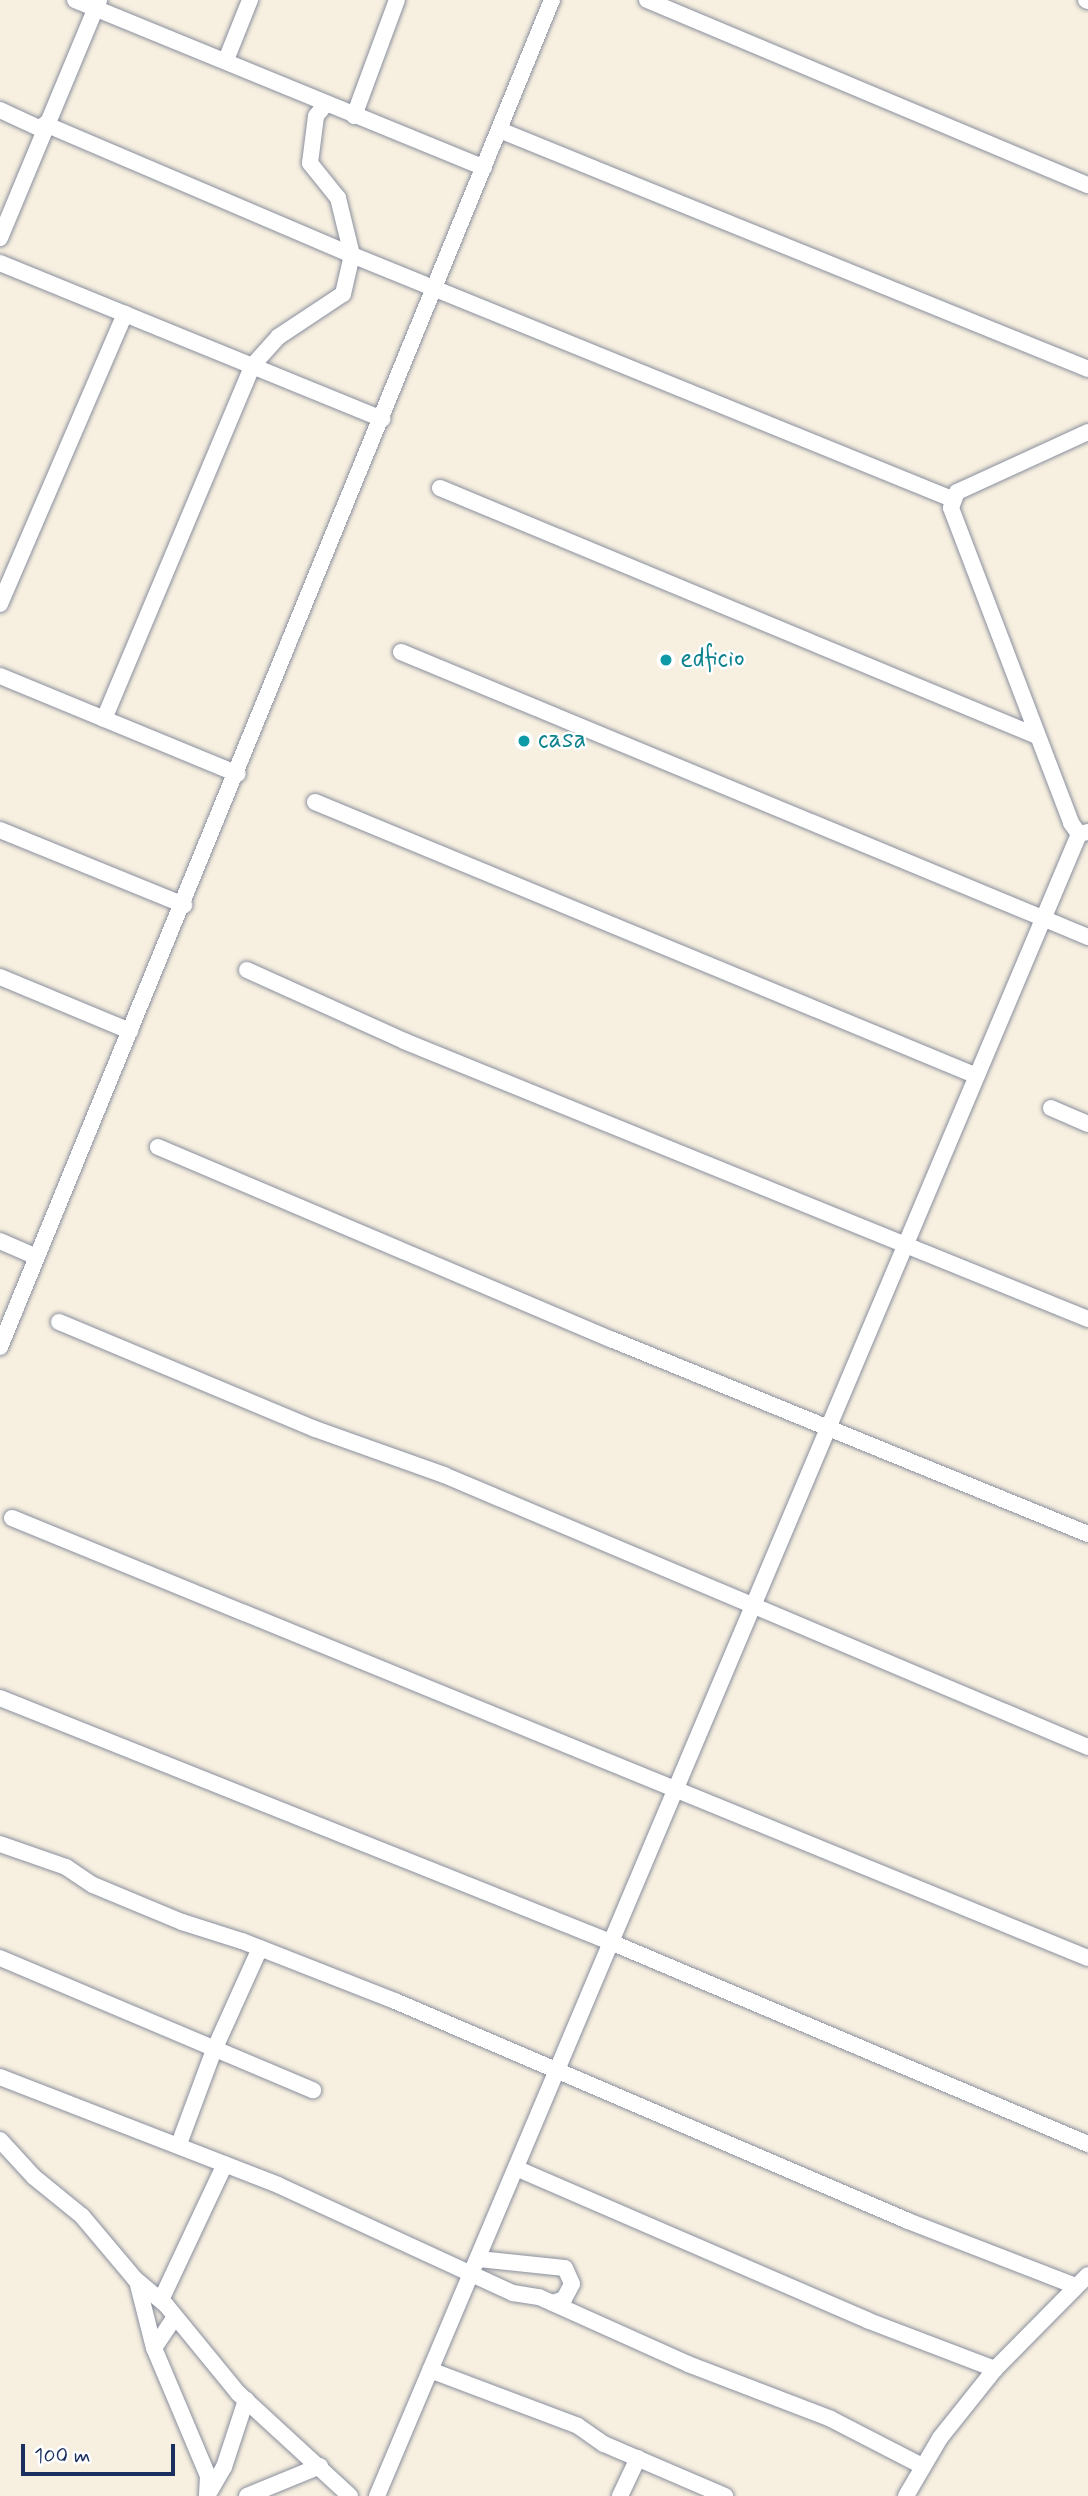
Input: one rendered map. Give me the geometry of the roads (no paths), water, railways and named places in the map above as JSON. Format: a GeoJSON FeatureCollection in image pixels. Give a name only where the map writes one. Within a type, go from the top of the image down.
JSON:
{"type":"FeatureCollection","features":[{"type":"Feature","properties":{"kind":"street"},"geometry":{"type":"LineString","coordinates":[[75,0],[98,4],[324,106],[484,168]]}},
{"type":"Feature","properties":{"kind":"street"},"geometry":{"type":"LineString","coordinates":[[226,60],[250,0]]}},
{"type":"Feature","properties":{"kind":"street"},"geometry":{"type":"LineString","coordinates":[[354,116],[397,0]]}},
{"type":"Feature","properties":{"kind":"street"},"geometry":{"type":"LineString","coordinates":[[0,1347],[239,774],[484,168],[502,131],[552,0]]}},
{"type":"Feature","properties":{"kind":"street"},"geometry":{"type":"LineString","coordinates":[[647,0],[1088,185]]}},
{"type":"Feature","properties":{"kind":"street"},"geometry":{"type":"LineString","coordinates":[[0,238],[44,127],[98,4]]}},
{"type":"Feature","properties":{"kind":"street"},"geometry":{"type":"LineString","coordinates":[[104,719],[253,365],[278,337],[343,294],[352,255],[335,191],[310,163],[316,116],[324,106]]}},
{"type":"Feature","properties":{"kind":"street"},"geometry":{"type":"LineString","coordinates":[[0,110],[952,499]]}},
{"type":"Feature","properties":{"kind":"street"},"geometry":{"type":"LineString","coordinates":[[502,131],[1088,369]]}},
{"type":"Feature","properties":{"kind":"street"},"geometry":{"type":"LineString","coordinates":[[0,262],[382,419]]}},
{"type":"Feature","properties":{"kind":"street"},"geometry":{"type":"LineString","coordinates":[[0,604],[125,314]]}},
{"type":"Feature","properties":{"kind":"street"},"geometry":{"type":"LineString","coordinates":[[377,2496],[519,2169],[902,1246],[977,1076],[1042,918],[1084,833],[1037,736],[952,514],[952,499],[957,492],[1088,432]]}},
{"type":"Feature","properties":{"kind":"street"},"geometry":{"type":"LineString","coordinates":[[440,488],[1037,736]]}},
{"type":"Feature","properties":{"kind":"street"},"geometry":{"type":"LineString","coordinates":[[401,652],[1088,937]]}},
{"type":"Feature","properties":{"kind":"street"},"geometry":{"type":"LineString","coordinates":[[0,676],[239,774]]}},
{"type":"Feature","properties":{"kind":"street"},"geometry":{"type":"LineString","coordinates":[[315,802],[977,1076]]}},
{"type":"Feature","properties":{"kind":"street"},"geometry":{"type":"LineString","coordinates":[[0,830],[184,905]]}},
{"type":"Feature","properties":{"kind":"street"},"geometry":{"type":"LineString","coordinates":[[247,970],[404,1041],[902,1246],[1088,1319]]}},
{"type":"Feature","properties":{"kind":"street"},"geometry":{"type":"LineString","coordinates":[[0,977],[130,1031]]}},
{"type":"Feature","properties":{"kind":"street"},"geometry":{"type":"LineString","coordinates":[[1051,1108],[1088,1124]]}},
{"type":"Feature","properties":{"kind":"street"},"geometry":{"type":"LineString","coordinates":[[158,1147],[1088,1534]]}},
{"type":"Feature","properties":{"kind":"street"},"geometry":{"type":"LineString","coordinates":[[0,1241],[37,1257]]}},
{"type":"Feature","properties":{"kind":"street"},"geometry":{"type":"LineString","coordinates":[[59,1322],[754,1605],[1088,1747]]}},
{"type":"Feature","properties":{"kind":"street"},"geometry":{"type":"LineString","coordinates":[[12,1518],[678,1787],[814,1847],[1088,1958]]}},
{"type":"Feature","properties":{"kind":"street"},"geometry":{"type":"LineString","coordinates":[[0,1698],[614,1942],[1088,2144]]}},
{"type":"Feature","properties":{"kind":"street"},"geometry":{"type":"LineString","coordinates":[[0,1844],[66,1867],[93,1885],[182,1923],[260,1948],[560,2071],[908,2221],[1082,2281],[995,2369],[922,2466],[906,2496]]}},
{"type":"Feature","properties":{"kind":"street"},"geometry":{"type":"LineString","coordinates":[[179,2144],[214,2050],[260,1948]]}},
{"type":"Feature","properties":{"kind":"street"},"geometry":{"type":"LineString","coordinates":[[0,1958],[313,2090]]}},
{"type":"Feature","properties":{"kind":"street"},"geometry":{"type":"LineString","coordinates":[[0,2077],[179,2144],[477,2265],[513,2293],[553,2303],[688,2364],[831,2419],[922,2466]]}},
{"type":"Feature","properties":{"kind":"street"},"geometry":{"type":"LineString","coordinates":[[0,2140],[34,2177],[82,2216],[137,2281],[161,2300],[246,2400],[350,2496]]}},
{"type":"Feature","properties":{"kind":"street"},"geometry":{"type":"LineString","coordinates":[[161,2300],[225,2164]]}},
{"type":"Feature","properties":{"kind":"street"},"geometry":{"type":"LineString","coordinates":[[519,2169],[869,2321],[995,2369]]}},
{"type":"Feature","properties":{"kind":"street"},"geometry":{"type":"LineString","coordinates":[[477,2265],[565,2268],[572,2284],[564,2299],[553,2303]]}},
{"type":"Feature","properties":{"kind":"street"},"geometry":{"type":"LineString","coordinates":[[137,2281],[154,2348],[208,2476],[208,2495]]}},
{"type":"Feature","properties":{"kind":"street"},"geometry":{"type":"LineString","coordinates":[[154,2348],[175,2317]]}},
{"type":"Feature","properties":{"kind":"street"},"geometry":{"type":"LineString","coordinates":[[430,2370],[578,2426],[597,2441],[725,2496]]}},
{"type":"Feature","properties":{"kind":"street"},"geometry":{"type":"LineString","coordinates":[[208,2495],[224,2467],[246,2400]]}},
{"type":"Feature","properties":{"kind":"street"},"geometry":{"type":"LineString","coordinates":[[620,2496],[638,2458]]}},
{"type":"Feature","properties":{"kind":"street"},"geometry":{"type":"LineString","coordinates":[[247,2496],[320,2466]]}},
{"type":"Feature","properties":{"kind":"place","name":"edficio"},"geometry":{"type":"Point","coordinates":[666,660]}},
{"type":"Feature","properties":{"kind":"place","name":"casa"},"geometry":{"type":"Point","coordinates":[524,741]}}]}
